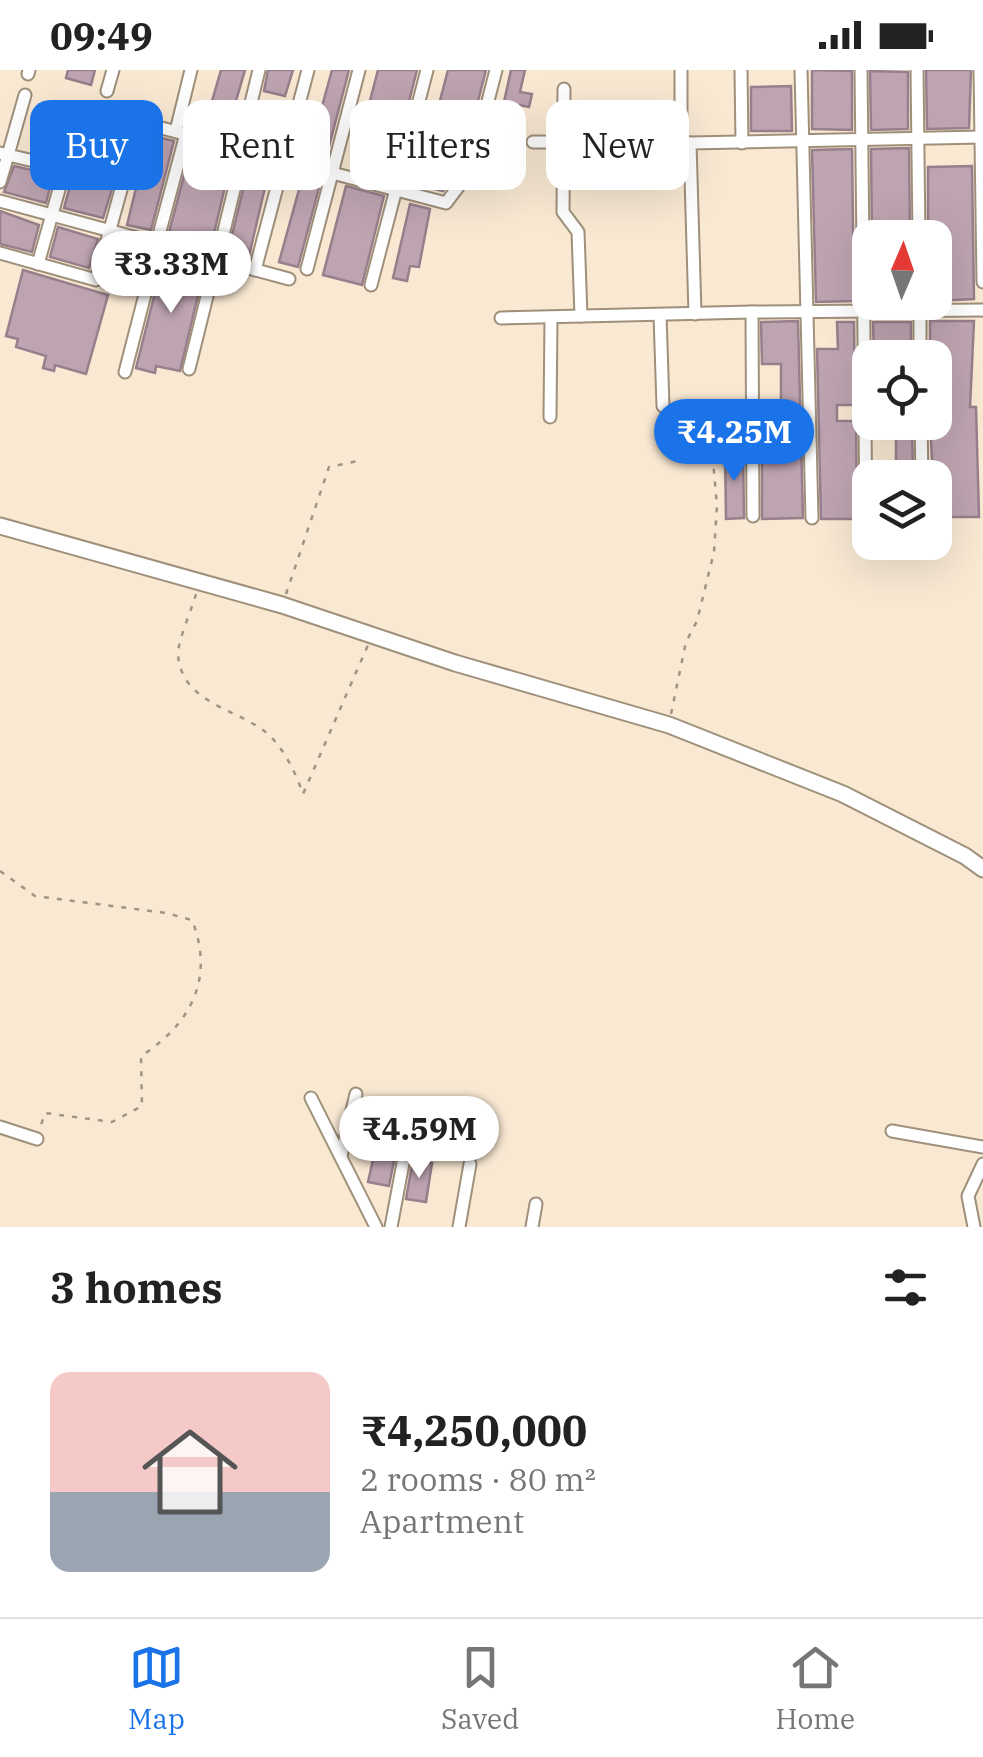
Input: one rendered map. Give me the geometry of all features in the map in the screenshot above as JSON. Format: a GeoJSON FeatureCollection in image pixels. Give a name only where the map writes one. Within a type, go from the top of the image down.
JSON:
{"type":"FeatureCollection","features":[{"type":"Feature","properties":{"kind":"street"},"geometry":{"type":"LineString","coordinates":[[107,92],[113,70]]}},
{"type":"Feature","properties":{"kind":"street"},"geometry":{"type":"LineString","coordinates":[[125,372],[159,238],[191,70]]}},
{"type":"Feature","properties":{"kind":"street"},"geometry":{"type":"LineString","coordinates":[[252,100],[258,70]]}},
{"type":"Feature","properties":{"kind":"street"},"geometry":{"type":"LineString","coordinates":[[300,100],[308,70]]}},
{"type":"Feature","properties":{"kind":"street"},"geometry":{"type":"LineString","coordinates":[[307,269],[360,70]]}},
{"type":"Feature","properties":{"kind":"street"},"geometry":{"type":"LineString","coordinates":[[419,100],[427,70]]}},
{"type":"Feature","properties":{"kind":"street"},"geometry":{"type":"LineString","coordinates":[[488,100],[496,70]]}},
{"type":"Feature","properties":{"kind":"street"},"geometry":{"type":"LineString","coordinates":[[681,70],[683,100]]}},
{"type":"Feature","properties":{"kind":"street"},"geometry":{"type":"LineString","coordinates":[[742,70],[742,143]]}},
{"type":"Feature","properties":{"kind":"street"},"geometry":{"type":"LineString","coordinates":[[801,70],[812,518]]}},
{"type":"Feature","properties":{"kind":"street"},"geometry":{"type":"LineString","coordinates":[[861,70],[862,220]]}},
{"type":"Feature","properties":{"kind":"street"},"geometry":{"type":"LineString","coordinates":[[917,70],[919,220]]}},
{"type":"Feature","properties":{"kind":"street"},"geometry":{"type":"LineString","coordinates":[[980,70],[983,282]]}},
{"type":"Feature","properties":{"kind":"street"},"geometry":{"type":"LineString","coordinates":[[564,89],[564,100]]}},
{"type":"Feature","properties":{"kind":"street"},"geometry":{"type":"LineString","coordinates":[[0,182],[4,154],[25,96]]}},
{"type":"Feature","properties":{"kind":"street"},"geometry":{"type":"LineString","coordinates":[[163,128],[181,133]]}},
{"type":"Feature","properties":{"kind":"street"},"geometry":{"type":"LineString","coordinates":[[689,143],[982,138]]}},
{"type":"Feature","properties":{"kind":"street"},"geometry":{"type":"LineString","coordinates":[[533,142],[546,142]]}},
{"type":"Feature","properties":{"kind":"street"},"geometry":{"type":"LineString","coordinates":[[4,154],[30,160]]}},
{"type":"Feature","properties":{"kind":"street"},"geometry":{"type":"LineString","coordinates":[[331,172],[350,177]]}},
{"type":"Feature","properties":{"kind":"street"},"geometry":{"type":"LineString","coordinates":[[38,264],[59,190]]}},
{"type":"Feature","properties":{"kind":"street"},"geometry":{"type":"LineString","coordinates":[[0,254],[96,280],[122,190]]}},
{"type":"Feature","properties":{"kind":"street"},"geometry":{"type":"LineString","coordinates":[[189,369],[232,190]]}},
{"type":"Feature","properties":{"kind":"street"},"geometry":{"type":"LineString","coordinates":[[255,270],[275,190]]}},
{"type":"Feature","properties":{"kind":"street"},"geometry":{"type":"LineString","coordinates":[[371,286],[395,190]]}},
{"type":"Feature","properties":{"kind":"street"},"geometry":{"type":"LineString","coordinates":[[399,190],[446,203],[458,190]]}},
{"type":"Feature","properties":{"kind":"street"},"geometry":{"type":"LineString","coordinates":[[563,190],[563,212],[578,232],[581,316]]}},
{"type":"Feature","properties":{"kind":"street"},"geometry":{"type":"LineString","coordinates":[[688,190],[695,314]]}},
{"type":"Feature","properties":{"kind":"street"},"geometry":{"type":"LineString","coordinates":[[0,201],[110,232],[159,238],[218,253],[255,270],[289,279]]}},
{"type":"Feature","properties":{"kind":"street"},"geometry":{"type":"LineString","coordinates":[[952,308],[983,310]]}},
{"type":"Feature","properties":{"kind":"street"},"geometry":{"type":"LineString","coordinates":[[501,318],[852,311]]}},
{"type":"Feature","properties":{"kind":"street"},"geometry":{"type":"LineString","coordinates":[[752,312],[754,516]]}},
{"type":"Feature","properties":{"kind":"street"},"geometry":{"type":"LineString","coordinates":[[660,314],[663,406]]}},
{"type":"Feature","properties":{"kind":"street"},"geometry":{"type":"LineString","coordinates":[[550,418],[551,317]]}},
{"type":"Feature","properties":{"kind":"street"},"geometry":{"type":"LineString","coordinates":[[865,320],[866,460]]}},
{"type":"Feature","properties":{"kind":"street"},"geometry":{"type":"LineString","coordinates":[[0,526],[282,605],[455,664],[669,725],[843,794],[983,869]]}},
{"type":"Feature","properties":{"kind":"street"},"geometry":{"type":"LineString","coordinates":[[341,1156],[356,1094]]}},
{"type":"Feature","properties":{"kind":"street"},"geometry":{"type":"LineString","coordinates":[[311,1098],[376,1227]]}},
{"type":"Feature","properties":{"kind":"street"},"geometry":{"type":"LineString","coordinates":[[391,1227],[410,1126]]}},
{"type":"Feature","properties":{"kind":"street"},"geometry":{"type":"LineString","coordinates":[[0,1127],[37,1139]]}},
{"type":"Feature","properties":{"kind":"street"},"geometry":{"type":"LineString","coordinates":[[892,1131],[983,1147]]}},
{"type":"Feature","properties":{"kind":"street"},"geometry":{"type":"LineString","coordinates":[[459,1227],[470,1164]]}},
{"type":"Feature","properties":{"kind":"street"},"geometry":{"type":"LineString","coordinates":[[974,1227],[968,1196],[983,1164]]}},
{"type":"Feature","properties":{"kind":"street"},"geometry":{"type":"LineString","coordinates":[[532,1227],[536,1204]]}},
{"type":"Feature","properties":{"kind":"path"},"geometry":{"type":"LineString","coordinates":[[282,605],[329,467],[363,460]]}},
{"type":"Feature","properties":{"kind":"path"},"geometry":{"type":"LineString","coordinates":[[669,725],[686,642],[697,620],[714,552],[713,460]]}},
{"type":"Feature","properties":{"kind":"path"},"geometry":{"type":"LineString","coordinates":[[200,582],[178,653],[187,680],[202,698],[271,736],[293,768],[303,794],[372,634]]}},
{"type":"Feature","properties":{"kind":"path"},"geometry":{"type":"LineString","coordinates":[[0,871],[35,896],[192,920],[202,945],[198,992],[166,1040],[140,1056],[142,1106],[112,1122],[45,1113],[37,1139]]}},
{"type":"Feature","properties":{"kind":"building"},"geometry":{"type":"Polygon","coordinates":[[[68,70],[95,70],[91,85],[66,78],[68,70]]]}},
{"type":"Feature","properties":{"kind":"building"},"geometry":{"type":"Polygon","coordinates":[[[221,70],[245,70],[236,100],[212,100],[221,70]]]}},
{"type":"Feature","properties":{"kind":"building"},"geometry":{"type":"Polygon","coordinates":[[[268,70],[293,70],[285,96],[264,91],[268,70]]]}},
{"type":"Feature","properties":{"kind":"building"},"geometry":{"type":"Polygon","coordinates":[[[332,70],[349,70],[330,143],[330,100],[324,100],[332,70]]]}},
{"type":"Feature","properties":{"kind":"building"},"geometry":{"type":"Polygon","coordinates":[[[378,70],[417,70],[409,100],[370,100],[378,70]]]}},
{"type":"Feature","properties":{"kind":"building"},"geometry":{"type":"Polygon","coordinates":[[[448,70],[486,70],[478,100],[440,100],[448,70]]]}},
{"type":"Feature","properties":{"kind":"building"},"geometry":{"type":"Polygon","coordinates":[[[511,70],[525,70],[520,92],[532,94],[529,107],[526,100],[504,100],[511,70]]]}},
{"type":"Feature","properties":{"kind":"building"},"geometry":{"type":"Polygon","coordinates":[[[812,70],[852,71],[852,130],[812,129],[812,70]]]}},
{"type":"Feature","properties":{"kind":"building"},"geometry":{"type":"Polygon","coordinates":[[[926,70],[971,70],[969,128],[927,129],[926,70]]]}},
{"type":"Feature","properties":{"kind":"building"},"geometry":{"type":"Polygon","coordinates":[[[870,71],[908,72],[908,129],[871,130],[870,71]]]}},
{"type":"Feature","properties":{"kind":"building"},"geometry":{"type":"Polygon","coordinates":[[[791,86],[792,131],[751,131],[751,87],[791,86]]]}},
{"type":"Feature","properties":{"kind":"building"},"geometry":{"type":"Polygon","coordinates":[[[163,138],[174,141],[163,184],[163,138]]]}},
{"type":"Feature","properties":{"kind":"building"},"geometry":{"type":"Polygon","coordinates":[[[909,148],[910,220],[872,220],[871,149],[909,148]]]}},
{"type":"Feature","properties":{"kind":"building"},"geometry":{"type":"Polygon","coordinates":[[[852,149],[852,301],[816,302],[812,150],[852,149]]]}},
{"type":"Feature","properties":{"kind":"building"},"geometry":{"type":"Polygon","coordinates":[[[14,166],[30,170],[30,190],[49,190],[46,203],[4,192],[14,166]]]}},
{"type":"Feature","properties":{"kind":"building"},"geometry":{"type":"Polygon","coordinates":[[[972,166],[974,299],[952,300],[952,220],[928,220],[928,167],[972,166]]]}},
{"type":"Feature","properties":{"kind":"building"},"geometry":{"type":"Polygon","coordinates":[[[183,180],[183,190],[224,190],[211,246],[168,236],[183,180]]]}},
{"type":"Feature","properties":{"kind":"building"},"geometry":{"type":"Polygon","coordinates":[[[346,186],[384,196],[362,285],[323,275],[346,186]]]}},
{"type":"Feature","properties":{"kind":"building"},"geometry":{"type":"Polygon","coordinates":[[[69,190],[112,190],[103,218],[64,208],[69,190]]]}},
{"type":"Feature","properties":{"kind":"building"},"geometry":{"type":"Polygon","coordinates":[[[136,190],[161,190],[151,230],[127,225],[136,190]]]}},
{"type":"Feature","properties":{"kind":"building"},"geometry":{"type":"Polygon","coordinates":[[[243,190],[264,190],[249,256],[228,251],[243,190]]]}},
{"type":"Feature","properties":{"kind":"building"},"geometry":{"type":"Polygon","coordinates":[[[299,190],[318,190],[298,267],[279,262],[299,190]]]}},
{"type":"Feature","properties":{"kind":"building"},"geometry":{"type":"Polygon","coordinates":[[[410,204],[430,209],[419,267],[410,266],[407,281],[393,278],[410,204]]]}},
{"type":"Feature","properties":{"kind":"building"},"geometry":{"type":"Polygon","coordinates":[[[0,211],[39,225],[32,252],[0,244],[0,211]]]}},
{"type":"Feature","properties":{"kind":"building"},"geometry":{"type":"Polygon","coordinates":[[[58,227],[98,239],[89,268],[50,257],[58,227]]]}},
{"type":"Feature","properties":{"kind":"building"},"geometry":{"type":"Polygon","coordinates":[[[164,257],[205,266],[180,371],[156,366],[155,373],[136,368],[164,257]]]}},
{"type":"Feature","properties":{"kind":"building"},"geometry":{"type":"Polygon","coordinates":[[[23,270],[108,295],[86,374],[55,365],[54,371],[43,368],[46,356],[16,347],[18,339],[6,336],[23,270]]]}},
{"type":"Feature","properties":{"kind":"building"},"geometry":{"type":"Polygon","coordinates":[[[798,321],[803,518],[762,519],[762,435],[782,435],[781,364],[762,364],[761,322],[798,321]]]}},
{"type":"Feature","properties":{"kind":"building"},"geometry":{"type":"Polygon","coordinates":[[[930,321],[974,321],[970,407],[976,407],[979,517],[952,517],[952,460],[932,460],[931,440],[952,440],[952,340],[930,340],[930,321]]]}},
{"type":"Feature","properties":{"kind":"building"},"geometry":{"type":"Polygon","coordinates":[[[837,322],[854,322],[852,405],[837,405],[837,421],[852,421],[852,440],[856,440],[856,460],[852,460],[852,519],[821,519],[817,349],[838,349],[837,322]]]}},
{"type":"Feature","properties":{"kind":"building"},"geometry":{"type":"Polygon","coordinates":[[[873,322],[911,322],[911,340],[874,340],[873,322]]]}},
{"type":"Feature","properties":{"kind":"building"},"geometry":{"type":"Polygon","coordinates":[[[896,440],[912,440],[913,460],[896,460],[896,440]]]}},
{"type":"Feature","properties":{"kind":"building"},"geometry":{"type":"Polygon","coordinates":[[[725,449],[743,449],[744,518],[726,519],[725,449]]]}},
{"type":"Feature","properties":{"kind":"building"},"geometry":{"type":"Polygon","coordinates":[[[377,1142],[397,1146],[389,1186],[368,1182],[377,1142]]]}},
{"type":"Feature","properties":{"kind":"building"},"geometry":{"type":"Polygon","coordinates":[[[413,1160],[432,1163],[426,1202],[406,1199],[413,1160]]]}}]}
